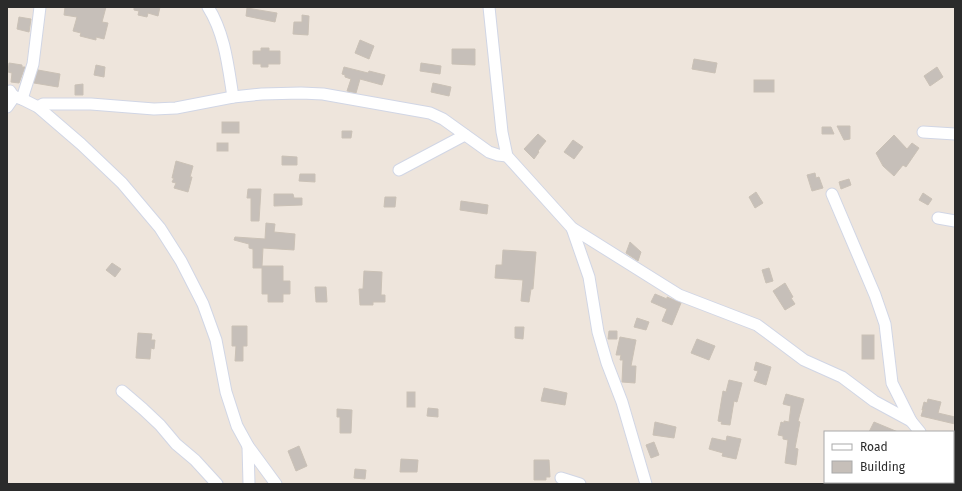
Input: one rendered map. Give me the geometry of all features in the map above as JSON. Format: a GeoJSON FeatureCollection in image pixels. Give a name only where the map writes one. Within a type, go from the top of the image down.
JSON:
{"type":"FeatureCollection","features":[{"type":"Feature","properties":{"kind":"street"},"geometry":{"type":"LineString","coordinates":[[7,107],[13,94],[32,64],[40,7]]}},
{"type":"Feature","properties":{"kind":"street"},"geometry":{"type":"LineString","coordinates":[[208,7],[222,38],[233,97]]}},
{"type":"Feature","properties":{"kind":"street"},"geometry":{"type":"LineString","coordinates":[[490,7],[502,132],[507,156],[572,228],[679,295],[757,326],[804,360],[842,377],[874,401],[911,421]]}},
{"type":"Feature","properties":{"kind":"street"},"geometry":{"type":"LineString","coordinates":[[13,94],[38,107],[81,144],[122,183],[160,228],[181,261],[203,304],[216,340],[226,392],[237,426],[248,446],[276,484]]}},
{"type":"Feature","properties":{"kind":"street"},"geometry":{"type":"LineString","coordinates":[[38,107],[43,104],[91,104],[154,109],[176,108],[233,97],[269,94],[323,94],[430,114],[443,119],[489,152],[507,156]]}},
{"type":"Feature","properties":{"kind":"street"},"geometry":{"type":"LineString","coordinates":[[923,132],[955,134]]}},
{"type":"Feature","properties":{"kind":"street"},"geometry":{"type":"LineString","coordinates":[[399,170],[465,135]]}},
{"type":"Feature","properties":{"kind":"street"},"geometry":{"type":"LineString","coordinates":[[832,194],[885,324],[892,383],[911,421],[919,431]]}},
{"type":"Feature","properties":{"kind":"street"},"geometry":{"type":"LineString","coordinates":[[938,218],[955,221]]}},
{"type":"Feature","properties":{"kind":"street"},"geometry":{"type":"LineString","coordinates":[[572,228],[589,277],[598,332],[607,363],[622,402],[646,484]]}},
{"type":"Feature","properties":{"kind":"street"},"geometry":{"type":"LineString","coordinates":[[122,391],[160,425],[176,444],[195,460],[217,484]]}},
{"type":"Feature","properties":{"kind":"street"},"geometry":{"type":"LineString","coordinates":[[248,446],[249,484]]}},
{"type":"Feature","properties":{"kind":"street"},"geometry":{"type":"LineString","coordinates":[[560,478],[580,484]]}},
{"type":"Feature","properties":{"kind":"building"},"geometry":{"type":"Polygon","coordinates":[[[65,7],[106,7],[102,22],[108,23],[104,39],[96,37],[96,40],[80,36],[81,33],[73,31],[77,17],[64,15],[65,7]]]}},
{"type":"Feature","properties":{"kind":"building"},"geometry":{"type":"Polygon","coordinates":[[[134,7],[160,7],[158,16],[148,13],[147,17],[138,15],[139,11],[134,10],[134,7]]]}},
{"type":"Feature","properties":{"kind":"building"},"geometry":{"type":"Polygon","coordinates":[[[247,8],[277,13],[275,22],[246,16],[247,8]]]}},
{"type":"Feature","properties":{"kind":"building"},"geometry":{"type":"Polygon","coordinates":[[[302,15],[309,16],[308,35],[293,34],[294,22],[302,22],[302,15]]]}},
{"type":"Feature","properties":{"kind":"building"},"geometry":{"type":"Polygon","coordinates":[[[19,17],[31,19],[29,32],[17,29],[19,17]]]}},
{"type":"Feature","properties":{"kind":"building"},"geometry":{"type":"Polygon","coordinates":[[[360,40],[374,46],[369,59],[355,53],[360,40]]]}},
{"type":"Feature","properties":{"kind":"building"},"geometry":{"type":"Polygon","coordinates":[[[261,48],[269,48],[269,51],[280,51],[280,64],[268,64],[268,67],[261,67],[261,64],[253,64],[253,51],[261,51],[261,48]]]}},
{"type":"Feature","properties":{"kind":"building"},"geometry":{"type":"Polygon","coordinates":[[[452,49],[475,49],[475,65],[452,64],[452,49]]]}},
{"type":"Feature","properties":{"kind":"building"},"geometry":{"type":"Polygon","coordinates":[[[694,59],[717,63],[715,73],[692,69],[694,59]]]}},
{"type":"Feature","properties":{"kind":"building"},"geometry":{"type":"Polygon","coordinates":[[[9,63],[22,65],[22,67],[25,67],[19,83],[11,82],[12,73],[8,72],[9,63]]]}},
{"type":"Feature","properties":{"kind":"building"},"geometry":{"type":"Polygon","coordinates":[[[421,63],[441,66],[440,74],[420,71],[421,63]]]}},
{"type":"Feature","properties":{"kind":"building"},"geometry":{"type":"Polygon","coordinates":[[[96,65],[105,67],[104,77],[94,75],[96,65]]]}},
{"type":"Feature","properties":{"kind":"building"},"geometry":{"type":"Polygon","coordinates":[[[344,67],[368,73],[369,71],[385,75],[382,85],[360,79],[356,93],[347,91],[351,79],[342,74],[344,67]]]}},
{"type":"Feature","properties":{"kind":"building"},"geometry":{"type":"Polygon","coordinates":[[[937,67],[943,77],[930,86],[924,76],[937,67]]]}},
{"type":"Feature","properties":{"kind":"building"},"geometry":{"type":"Polygon","coordinates":[[[38,70],[60,74],[58,87],[34,83],[38,70]]]}},
{"type":"Feature","properties":{"kind":"building"},"geometry":{"type":"Polygon","coordinates":[[[754,80],[774,80],[774,92],[754,92],[754,80]]]}},
{"type":"Feature","properties":{"kind":"building"},"geometry":{"type":"Polygon","coordinates":[[[433,83],[451,87],[449,96],[431,92],[433,83]]]}},
{"type":"Feature","properties":{"kind":"building"},"geometry":{"type":"Polygon","coordinates":[[[83,84],[83,95],[75,95],[75,85],[83,84]]]}},
{"type":"Feature","properties":{"kind":"building"},"geometry":{"type":"Polygon","coordinates":[[[222,122],[239,122],[239,133],[222,133],[222,122]]]}},
{"type":"Feature","properties":{"kind":"building"},"geometry":{"type":"Polygon","coordinates":[[[837,126],[850,126],[850,139],[844,140],[837,126]]]}},
{"type":"Feature","properties":{"kind":"building"},"geometry":{"type":"Polygon","coordinates":[[[822,127],[831,127],[834,134],[822,134],[822,127]]]}},
{"type":"Feature","properties":{"kind":"building"},"geometry":{"type":"Polygon","coordinates":[[[342,131],[352,131],[351,138],[342,138],[342,131]]]}},
{"type":"Feature","properties":{"kind":"building"},"geometry":{"type":"Polygon","coordinates":[[[538,134],[546,141],[534,159],[524,149],[538,134]]]}},
{"type":"Feature","properties":{"kind":"building"},"geometry":{"type":"Polygon","coordinates":[[[894,135],[907,149],[912,143],[919,148],[906,167],[903,165],[894,176],[883,166],[876,153],[894,135]]]}},
{"type":"Feature","properties":{"kind":"building"},"geometry":{"type":"Polygon","coordinates":[[[573,140],[583,147],[574,159],[564,152],[573,140]]]}},
{"type":"Feature","properties":{"kind":"building"},"geometry":{"type":"Polygon","coordinates":[[[217,143],[228,143],[228,151],[217,151],[217,143]]]}},
{"type":"Feature","properties":{"kind":"building"},"geometry":{"type":"Polygon","coordinates":[[[282,156],[297,157],[297,165],[282,165],[282,156]]]}},
{"type":"Feature","properties":{"kind":"building"},"geometry":{"type":"Polygon","coordinates":[[[176,161],[193,166],[188,192],[174,188],[176,183],[172,182],[174,178],[172,178],[176,161]]]}},
{"type":"Feature","properties":{"kind":"building"},"geometry":{"type":"Polygon","coordinates":[[[815,173],[816,178],[819,177],[823,188],[812,191],[807,175],[815,173]]]}},
{"type":"Feature","properties":{"kind":"building"},"geometry":{"type":"Polygon","coordinates":[[[300,174],[315,174],[315,182],[299,181],[300,174]]]}},
{"type":"Feature","properties":{"kind":"building"},"geometry":{"type":"Polygon","coordinates":[[[849,179],[851,185],[841,189],[839,182],[849,179]]]}},
{"type":"Feature","properties":{"kind":"building"},"geometry":{"type":"Polygon","coordinates":[[[248,189],[261,189],[259,221],[251,221],[251,198],[247,198],[248,189]]]}},
{"type":"Feature","properties":{"kind":"building"},"geometry":{"type":"Polygon","coordinates":[[[756,192],[763,203],[755,208],[749,197],[756,192]]]}},
{"type":"Feature","properties":{"kind":"building"},"geometry":{"type":"Polygon","coordinates":[[[923,193],[932,199],[928,205],[919,200],[923,193]]]}},
{"type":"Feature","properties":{"kind":"building"},"geometry":{"type":"Polygon","coordinates":[[[274,194],[293,194],[294,198],[302,198],[302,205],[274,206],[274,194]]]}},
{"type":"Feature","properties":{"kind":"building"},"geometry":{"type":"Polygon","coordinates":[[[385,197],[396,197],[395,207],[384,207],[385,197]]]}},
{"type":"Feature","properties":{"kind":"building"},"geometry":{"type":"Polygon","coordinates":[[[461,201],[488,205],[487,214],[460,210],[461,201]]]}},
{"type":"Feature","properties":{"kind":"building"},"geometry":{"type":"Polygon","coordinates":[[[266,223],[275,224],[274,232],[295,234],[294,250],[263,248],[262,266],[283,266],[283,281],[290,281],[290,294],[283,294],[283,302],[268,302],[268,294],[262,294],[262,268],[253,268],[253,249],[249,248],[249,244],[234,240],[235,237],[265,239],[266,223]]]}},
{"type":"Feature","properties":{"kind":"building"},"geometry":{"type":"Polygon","coordinates":[[[630,242],[641,252],[638,261],[626,253],[630,242]]]}},
{"type":"Feature","properties":{"kind":"building"},"geometry":{"type":"Polygon","coordinates":[[[503,250],[536,252],[533,289],[531,289],[529,302],[521,301],[523,280],[495,278],[496,265],[502,265],[503,250]]]}},
{"type":"Feature","properties":{"kind":"building"},"geometry":{"type":"Polygon","coordinates":[[[112,263],[121,269],[115,277],[106,270],[112,263]]]}},
{"type":"Feature","properties":{"kind":"building"},"geometry":{"type":"Polygon","coordinates":[[[769,268],[773,281],[766,283],[762,270],[769,268]]]}},
{"type":"Feature","properties":{"kind":"building"},"geometry":{"type":"Polygon","coordinates":[[[364,271],[382,272],[381,295],[385,295],[385,302],[373,302],[373,305],[360,305],[359,289],[363,289],[364,271]]]}},
{"type":"Feature","properties":{"kind":"building"},"geometry":{"type":"Polygon","coordinates":[[[785,283],[793,297],[791,298],[795,304],[785,310],[773,291],[785,283]]]}},
{"type":"Feature","properties":{"kind":"building"},"geometry":{"type":"Polygon","coordinates":[[[315,287],[326,287],[327,302],[316,302],[315,287]]]}},
{"type":"Feature","properties":{"kind":"building"},"geometry":{"type":"Polygon","coordinates":[[[655,294],[681,303],[672,325],[662,321],[667,309],[651,302],[655,294]]]}},
{"type":"Feature","properties":{"kind":"building"},"geometry":{"type":"Polygon","coordinates":[[[637,318],[649,322],[646,330],[634,327],[637,318]]]}},
{"type":"Feature","properties":{"kind":"building"},"geometry":{"type":"Polygon","coordinates":[[[232,326],[247,326],[247,346],[243,346],[243,361],[235,361],[236,346],[232,346],[232,326]]]}},
{"type":"Feature","properties":{"kind":"building"},"geometry":{"type":"Polygon","coordinates":[[[515,327],[524,327],[523,339],[515,338],[515,327]]]}},
{"type":"Feature","properties":{"kind":"building"},"geometry":{"type":"Polygon","coordinates":[[[609,331],[617,331],[617,339],[608,339],[609,331]]]}},
{"type":"Feature","properties":{"kind":"building"},"geometry":{"type":"Polygon","coordinates":[[[138,333],[152,334],[151,340],[155,340],[154,349],[151,348],[150,359],[136,358],[138,333]]]}},
{"type":"Feature","properties":{"kind":"building"},"geometry":{"type":"Polygon","coordinates":[[[862,335],[874,335],[874,359],[862,359],[862,335]]]}},
{"type":"Feature","properties":{"kind":"building"},"geometry":{"type":"Polygon","coordinates":[[[620,337],[636,340],[631,366],[636,366],[635,383],[622,382],[623,360],[620,360],[621,355],[616,355],[620,337]]]}},
{"type":"Feature","properties":{"kind":"building"},"geometry":{"type":"Polygon","coordinates":[[[697,339],[715,346],[709,360],[691,353],[697,339]]]}},
{"type":"Feature","properties":{"kind":"building"},"geometry":{"type":"Polygon","coordinates":[[[756,362],[771,367],[766,385],[754,381],[758,371],[754,370],[756,362]]]}},
{"type":"Feature","properties":{"kind":"building"},"geometry":{"type":"Polygon","coordinates":[[[729,380],[742,383],[737,402],[734,401],[730,425],[721,424],[722,422],[718,421],[723,391],[726,392],[729,380]]]}},
{"type":"Feature","properties":{"kind":"building"},"geometry":{"type":"Polygon","coordinates":[[[544,388],[567,393],[565,405],[541,401],[544,388]]]}},
{"type":"Feature","properties":{"kind":"building"},"geometry":{"type":"Polygon","coordinates":[[[407,392],[415,392],[415,407],[407,407],[407,392]]]}},
{"type":"Feature","properties":{"kind":"building"},"geometry":{"type":"Polygon","coordinates":[[[786,394],[804,399],[798,421],[800,422],[795,448],[798,449],[796,465],[785,463],[788,440],[783,439],[783,436],[778,435],[781,422],[789,422],[791,406],[783,404],[786,394]]]}},
{"type":"Feature","properties":{"kind":"building"},"geometry":{"type":"Polygon","coordinates":[[[928,399],[941,402],[938,413],[955,417],[955,424],[921,416],[924,402],[927,403],[928,399]]]}},
{"type":"Feature","properties":{"kind":"building"},"geometry":{"type":"Polygon","coordinates":[[[428,408],[438,409],[438,417],[427,416],[428,408]]]}},
{"type":"Feature","properties":{"kind":"building"},"geometry":{"type":"Polygon","coordinates":[[[337,409],[352,410],[351,433],[340,433],[340,417],[337,417],[337,409]]]}},
{"type":"Feature","properties":{"kind":"building"},"geometry":{"type":"Polygon","coordinates":[[[655,422],[676,427],[674,438],[653,435],[655,422]]]}},
{"type":"Feature","properties":{"kind":"building"},"geometry":{"type":"Polygon","coordinates":[[[874,422],[896,431],[870,431],[874,422]]]}},
{"type":"Feature","properties":{"kind":"building"},"geometry":{"type":"Polygon","coordinates":[[[727,436],[741,439],[736,459],[722,456],[723,453],[709,449],[712,438],[726,441],[727,436]]]}},
{"type":"Feature","properties":{"kind":"building"},"geometry":{"type":"Polygon","coordinates":[[[654,442],[659,455],[651,458],[646,445],[654,442]]]}},
{"type":"Feature","properties":{"kind":"building"},"geometry":{"type":"Polygon","coordinates":[[[299,446],[307,466],[296,471],[288,451],[299,446]]]}},
{"type":"Feature","properties":{"kind":"building"},"geometry":{"type":"Polygon","coordinates":[[[401,459],[418,460],[417,472],[400,472],[401,459]]]}},
{"type":"Feature","properties":{"kind":"building"},"geometry":{"type":"Polygon","coordinates":[[[534,460],[549,460],[550,477],[546,477],[546,480],[534,480],[534,460]]]}},
{"type":"Feature","properties":{"kind":"building"},"geometry":{"type":"Polygon","coordinates":[[[355,469],[366,470],[365,479],[354,478],[355,469]]]}}]}
